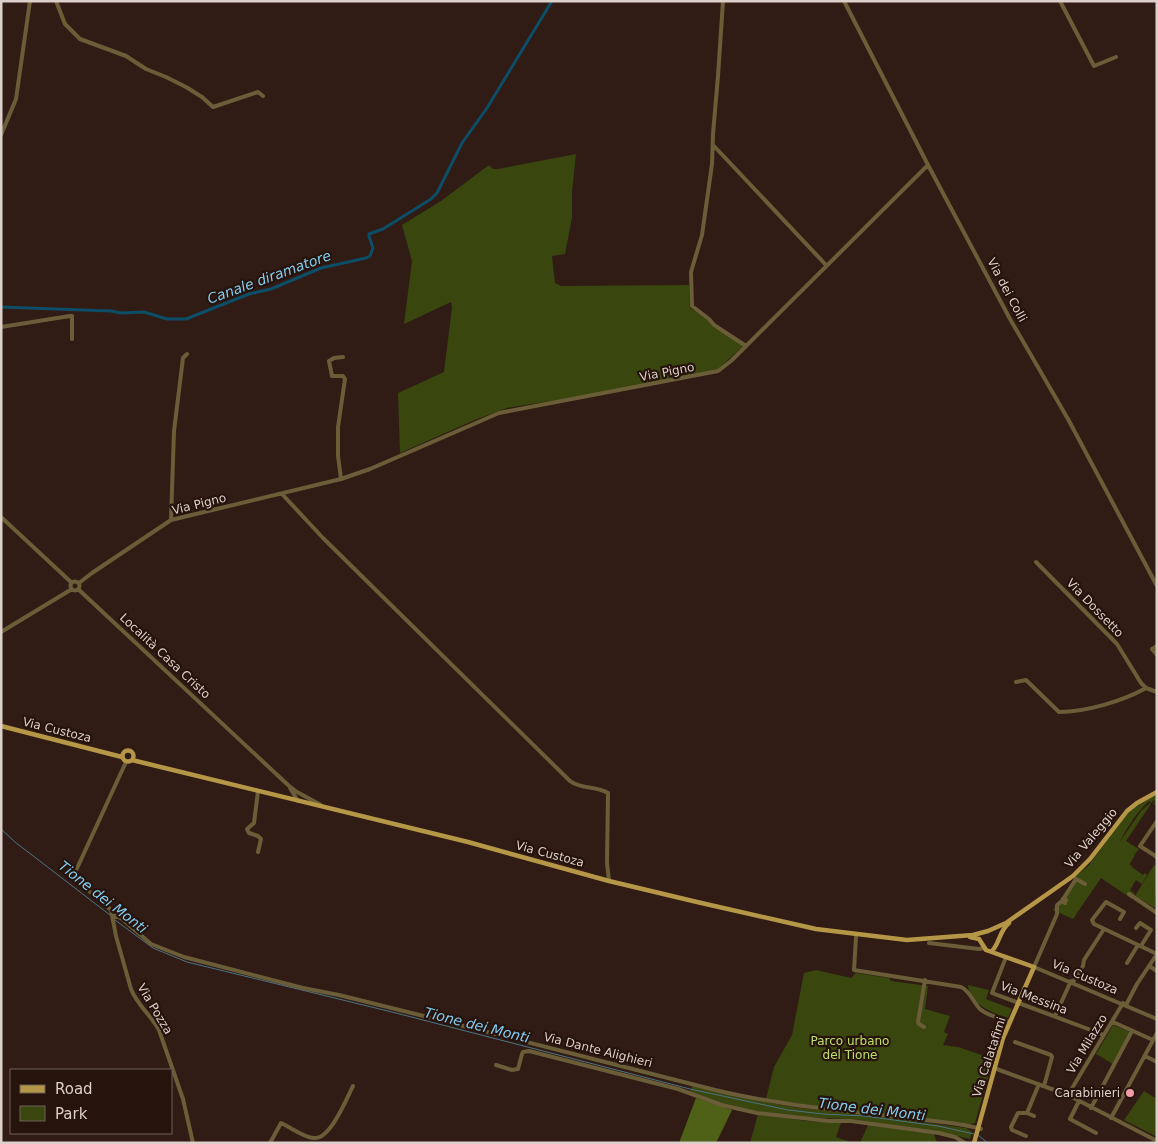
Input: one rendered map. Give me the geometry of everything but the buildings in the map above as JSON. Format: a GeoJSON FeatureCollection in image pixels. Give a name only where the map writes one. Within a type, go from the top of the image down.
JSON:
{"type":"FeatureCollection","features":[{"type":"Feature","properties":{"kind":"main road","name":"Via Custoza"},"geometry":{"type":"LineString","coordinates":[[1,726],[122,757]]}},
{"type":"Feature","properties":{"kind":"main road"},"geometry":{"type":"LineString","coordinates":[[126,751],[122,757],[126,762],[132,760],[133,754]]}},
{"type":"Feature","properties":{"kind":"main road","name":"Via Custoza"},"geometry":{"type":"LineString","coordinates":[[108,753],[130,751],[145,763]]}},
{"type":"Feature","properties":{"kind":"main road","name":"Via Custoza"},"geometry":{"type":"LineString","coordinates":[[132,760],[468,842],[609,881],[825,930],[907,940],[954,937],[988,931],[1001,926],[1016,916]]}},
{"type":"Feature","properties":{"kind":"main road","name":"Via Valeggio"},"geometry":{"type":"LineString","coordinates":[[1016,916],[1073,876],[1090,859],[1127,811],[1137,802],[1157,792]]}},
{"type":"Feature","properties":{"kind":"main road"},"geometry":{"type":"LineString","coordinates":[[992,951],[1005,926],[1016,916]]}},
{"type":"Feature","properties":{"kind":"main road"},"geometry":{"type":"LineString","coordinates":[[984,946],[984,936],[988,931],[993,933],[999,952],[1005,956]]}},
{"type":"Feature","properties":{"kind":"main road","name":"Via Custoza"},"geometry":{"type":"LineString","coordinates":[[954,937],[976,938],[992,951],[1034,967]]}},
{"type":"Feature","properties":{"kind":"main road","name":"Via Calatafimi"},"geometry":{"type":"LineString","coordinates":[[975,1141],[980,1128],[994,1068],[1010,1022],[1034,967]]}},
{"type":"Feature","properties":{"kind":"street"},"geometry":{"type":"LineString","coordinates":[[1,134],[16,100],[30,1]]}},
{"type":"Feature","properties":{"kind":"street"},"geometry":{"type":"LineString","coordinates":[[56,1],[65,24],[80,39],[119,53],[146,69],[166,76],[202,97],[213,107],[258,92],[263,96]]}},
{"type":"Feature","properties":{"kind":"street"},"geometry":{"type":"LineString","coordinates":[[722,1],[712,144],[713,156],[702,235],[691,272],[692,306],[714,325],[746,346]]}},
{"type":"Feature","properties":{"kind":"street","name":"Via dei Colli"},"geometry":{"type":"LineString","coordinates":[[844,1],[1010,319],[1068,419],[1157,586]]}},
{"type":"Feature","properties":{"kind":"street"},"geometry":{"type":"LineString","coordinates":[[1060,1],[1094,66],[1116,57]]}},
{"type":"Feature","properties":{"kind":"street"},"geometry":{"type":"LineString","coordinates":[[712,144],[826,265]]}},
{"type":"Feature","properties":{"kind":"street","name":"Via Pigno"},"geometry":{"type":"LineString","coordinates":[[79,583],[171,520],[341,479],[370,469],[499,413],[718,372],[928,165]]}},
{"type":"Feature","properties":{"kind":"street"},"geometry":{"type":"LineString","coordinates":[[1,328],[72,316],[72,339]]}},
{"type":"Feature","properties":{"kind":"street"},"geometry":{"type":"LineString","coordinates":[[171,520],[176,404],[183,358],[187,354]]}},
{"type":"Feature","properties":{"kind":"street"},"geometry":{"type":"LineString","coordinates":[[341,479],[338,456],[338,427],[345,379],[343,376],[332,376],[329,361],[334,358],[343,357]]}},
{"type":"Feature","properties":{"kind":"street"},"geometry":{"type":"LineString","coordinates":[[282,494],[323,538],[570,781],[608,793],[607,863],[609,881]]}},
{"type":"Feature","properties":{"kind":"street"},"geometry":{"type":"LineString","coordinates":[[1,517],[72,583],[72,589]]}},
{"type":"Feature","properties":{"kind":"street","name":"Via Dossetto"},"geometry":{"type":"LineString","coordinates":[[1036,562],[1117,644],[1146,688]]}},
{"type":"Feature","properties":{"kind":"street"},"geometry":{"type":"LineString","coordinates":[[1,632],[72,589],[78,589],[79,583],[75,581],[72,583]]}},
{"type":"Feature","properties":{"kind":"street","name":"Località Casa Cristo"},"geometry":{"type":"LineString","coordinates":[[78,589],[288,785]]}},
{"type":"Feature","properties":{"kind":"street"},"geometry":{"type":"LineString","coordinates":[[1157,646],[1152,649],[1157,655]]}},
{"type":"Feature","properties":{"kind":"street"},"geometry":{"type":"LineString","coordinates":[[1016,682],[1026,680],[1060,712],[1088,708],[1127,698],[1146,688],[1157,692]]}},
{"type":"Feature","properties":{"kind":"street"},"geometry":{"type":"LineString","coordinates":[[113,915],[107,905],[73,877],[126,762]]}},
{"type":"Feature","properties":{"kind":"street"},"geometry":{"type":"LineString","coordinates":[[288,785],[298,801]]}},
{"type":"Feature","properties":{"kind":"street"},"geometry":{"type":"LineString","coordinates":[[288,785],[297,792],[332,809]]}},
{"type":"Feature","properties":{"kind":"street"},"geometry":{"type":"LineString","coordinates":[[287,799],[290,789]]}},
{"type":"Feature","properties":{"kind":"street"},"geometry":{"type":"LineString","coordinates":[[258,791],[254,823],[247,829],[249,833],[261,839],[258,852]]}},
{"type":"Feature","properties":{"kind":"street"},"geometry":{"type":"LineString","coordinates":[[297,792],[300,796],[298,801]]}},
{"type":"Feature","properties":{"kind":"street"},"geometry":{"type":"LineString","coordinates":[[1157,821],[1140,846],[1157,857]]}},
{"type":"Feature","properties":{"kind":"street"},"geometry":{"type":"LineString","coordinates":[[1034,967],[1057,914],[1057,905],[1063,900],[1076,878],[1085,884]]}},
{"type":"Feature","properties":{"kind":"street"},"geometry":{"type":"LineString","coordinates":[[1130,894],[1157,913]]}},
{"type":"Feature","properties":{"kind":"street"},"geometry":{"type":"LineString","coordinates":[[1120,919],[1123,913],[1122,910],[1106,902],[1092,920],[1094,924],[1157,954]]}},
{"type":"Feature","properties":{"kind":"street","name":"Via Pozza"},"geometry":{"type":"LineString","coordinates":[[113,915],[114,925],[134,996],[155,1023],[164,1043],[183,1099],[193,1143]]}},
{"type":"Feature","properties":{"kind":"street","name":"Via Dante Alighieri"},"geometry":{"type":"LineString","coordinates":[[113,915],[121,918],[151,944],[184,958],[303,988],[339,995],[745,1098],[802,1107],[870,1113],[980,1128]]}},
{"type":"Feature","properties":{"kind":"street"},"geometry":{"type":"LineString","coordinates":[[1127,963],[1151,929],[1140,923],[1136,928]]}},
{"type":"Feature","properties":{"kind":"street"},"geometry":{"type":"LineString","coordinates":[[1055,1016],[1072,982],[1083,966],[1084,960],[1104,929]]}},
{"type":"Feature","properties":{"kind":"street"},"geometry":{"type":"LineString","coordinates":[[856,937],[854,970],[961,987],[967,991],[985,1013],[1010,1022]]}},
{"type":"Feature","properties":{"kind":"street","name":"Via Custoza"},"geometry":{"type":"LineString","coordinates":[[929,943],[979,949],[984,946]]}},
{"type":"Feature","properties":{"kind":"street","name":"Via Milazzo"},"geometry":{"type":"LineString","coordinates":[[1068,1095],[1104,1035],[1157,954]]}},
{"type":"Feature","properties":{"kind":"street","name":"Via Messina"},"geometry":{"type":"LineString","coordinates":[[1005,956],[992,993],[1104,1035]]}},
{"type":"Feature","properties":{"kind":"street"},"geometry":{"type":"LineString","coordinates":[[1149,966],[1157,971]]}},
{"type":"Feature","properties":{"kind":"street","name":"Via Custoza"},"geometry":{"type":"LineString","coordinates":[[1034,967],[1157,1019]]}},
{"type":"Feature","properties":{"kind":"street"},"geometry":{"type":"LineString","coordinates":[[924,1027],[918,1024],[918,1022],[925,980]]}},
{"type":"Feature","properties":{"kind":"street"},"geometry":{"type":"LineString","coordinates":[[1113,1022],[1153,1040]]}},
{"type":"Feature","properties":{"kind":"street"},"geometry":{"type":"LineString","coordinates":[[1091,1108],[1132,1031]]}},
{"type":"Feature","properties":{"kind":"street"},"geometry":{"type":"LineString","coordinates":[[1111,1118],[1157,1033]]}},
{"type":"Feature","properties":{"kind":"street"},"geometry":{"type":"LineString","coordinates":[[1016,1042],[1052,1057],[1027,1113]]}},
{"type":"Feature","properties":{"kind":"street"},"geometry":{"type":"LineString","coordinates":[[496,1065],[512,1070],[518,1069],[522,1054],[529,1051],[757,1113],[830,1121],[851,1121],[939,1133],[955,1137],[965,1143]]}},
{"type":"Feature","properties":{"kind":"street"},"geometry":{"type":"LineString","coordinates":[[1145,1056],[1157,1062]]}},
{"type":"Feature","properties":{"kind":"street"},"geometry":{"type":"LineString","coordinates":[[994,1068],[1068,1095],[1149,1140],[1157,1141]]}},
{"type":"Feature","properties":{"kind":"street"},"geometry":{"type":"LineString","coordinates":[[270,1143],[281,1123],[312,1138],[318,1138],[333,1125],[353,1086]]}},
{"type":"Feature","properties":{"kind":"street"},"geometry":{"type":"LineString","coordinates":[[1079,1101],[1070,1119],[1096,1133]]}},
{"type":"Feature","properties":{"kind":"street"},"geometry":{"type":"LineString","coordinates":[[1026,1136],[1011,1128],[1016,1114],[1027,1113],[1034,1116]]}},
{"type":"Feature","properties":{"kind":"green space"},"geometry":{"type":"Polygon","coordinates":[[[576,154],[572,192],[572,218],[565,254],[552,256],[555,283],[561,286],[689,285],[690,308],[706,318],[713,327],[741,343],[742,347],[718,369],[597,394],[507,408],[400,453],[398,393],[444,372],[452,307],[451,302],[404,324],[412,261],[402,225],[441,201],[489,165],[493,169],[498,169],[576,154]]]}},
{"type":"Feature","properties":{"kind":"green space"},"geometry":{"type":"Polygon","coordinates":[[[1154,796],[1157,797],[1157,806],[1154,804],[1155,801],[1153,800],[1152,803],[1149,801],[1132,821],[1119,843],[1141,811],[1150,803],[1126,841],[1139,849],[1135,854],[1133,852],[1135,855],[1129,865],[1143,875],[1145,873],[1147,875],[1142,884],[1136,880],[1130,890],[1135,894],[1132,899],[1101,878],[1073,919],[1053,910],[1076,876],[1089,865],[1121,821],[1133,808],[1154,796]]]}},
{"type":"Feature","properties":{"kind":"green space"},"geometry":{"type":"Polygon","coordinates":[[[1154,865],[1157,866],[1155,908],[1135,896],[1154,865]]]}},
{"type":"Feature","properties":{"kind":"green space","name":"Parco urbano del Tione"},"geometry":{"type":"Polygon","coordinates":[[[816,970],[851,978],[856,973],[889,978],[891,981],[928,986],[925,1009],[950,1016],[944,1032],[948,1034],[943,1045],[958,1047],[993,1059],[975,1123],[966,1125],[766,1099],[774,1067],[792,1035],[804,973],[816,970]]]}},
{"type":"Feature","properties":{"kind":"green space"},"geometry":{"type":"Polygon","coordinates":[[[968,985],[989,990],[986,999],[1012,1009],[1008,1018],[983,1007],[969,992],[968,985]]]}},
{"type":"Feature","properties":{"kind":"green space"},"geometry":{"type":"Polygon","coordinates":[[[1113,1025],[1130,1032],[1113,1064],[1096,1054],[1113,1025]]]}},
{"type":"Feature","properties":{"kind":"green space"},"geometry":{"type":"Polygon","coordinates":[[[692,1086],[738,1097],[799,1108],[966,1128],[972,1132],[970,1139],[860,1120],[768,1113],[728,1105],[690,1091],[692,1086]]]}},
{"type":"Feature","properties":{"kind":"green space"},"geometry":{"type":"Polygon","coordinates":[[[1144,1091],[1157,1099],[1157,1137],[1124,1120],[1144,1091]]]}},
{"type":"Feature","properties":{"kind":"green space"},"geometry":{"type":"Polygon","coordinates":[[[696,1098],[732,1110],[716,1143],[679,1143],[696,1098]]]}},
{"type":"Feature","properties":{"kind":"green space"},"geometry":{"type":"Polygon","coordinates":[[[758,1114],[807,1121],[841,1123],[836,1137],[853,1143],[750,1143],[758,1114]]]}},
{"type":"Feature","properties":{"kind":"green space"},"geometry":{"type":"Polygon","coordinates":[[[868,1125],[934,1134],[937,1143],[860,1143],[868,1125]]]}},
{"type":"Feature","properties":{"kind":"waterway","name":"Canale diramatore"},"geometry":{"type":"LineString","coordinates":[[1,307],[121,313],[144,312],[167,319],[186,319],[249,294],[271,289],[321,268],[370,256],[373,248],[369,234],[383,229],[431,199],[437,193],[462,143],[487,108],[552,1]]}},
{"type":"Feature","properties":{"kind":"waterway","name":"Tione dei Monti"},"geometry":{"type":"LineString","coordinates":[[1,829],[15,842],[110,915]]}},
{"type":"Feature","properties":{"kind":"waterway","name":"Tione dei Monti"},"geometry":{"type":"LineString","coordinates":[[115,920],[153,948],[187,962],[396,1013],[690,1089],[788,1110],[864,1116],[938,1126],[974,1134]]}},
{"type":"Feature","properties":{"kind":"waterway","name":"Tione dei Monti"},"geometry":{"type":"LineString","coordinates":[[978,1135],[988,1143]]}},
{"type":"Feature","properties":{"kind":"place","name":"Carabinieri"},"geometry":{"type":"Point","coordinates":[1130,1093]}}]}
